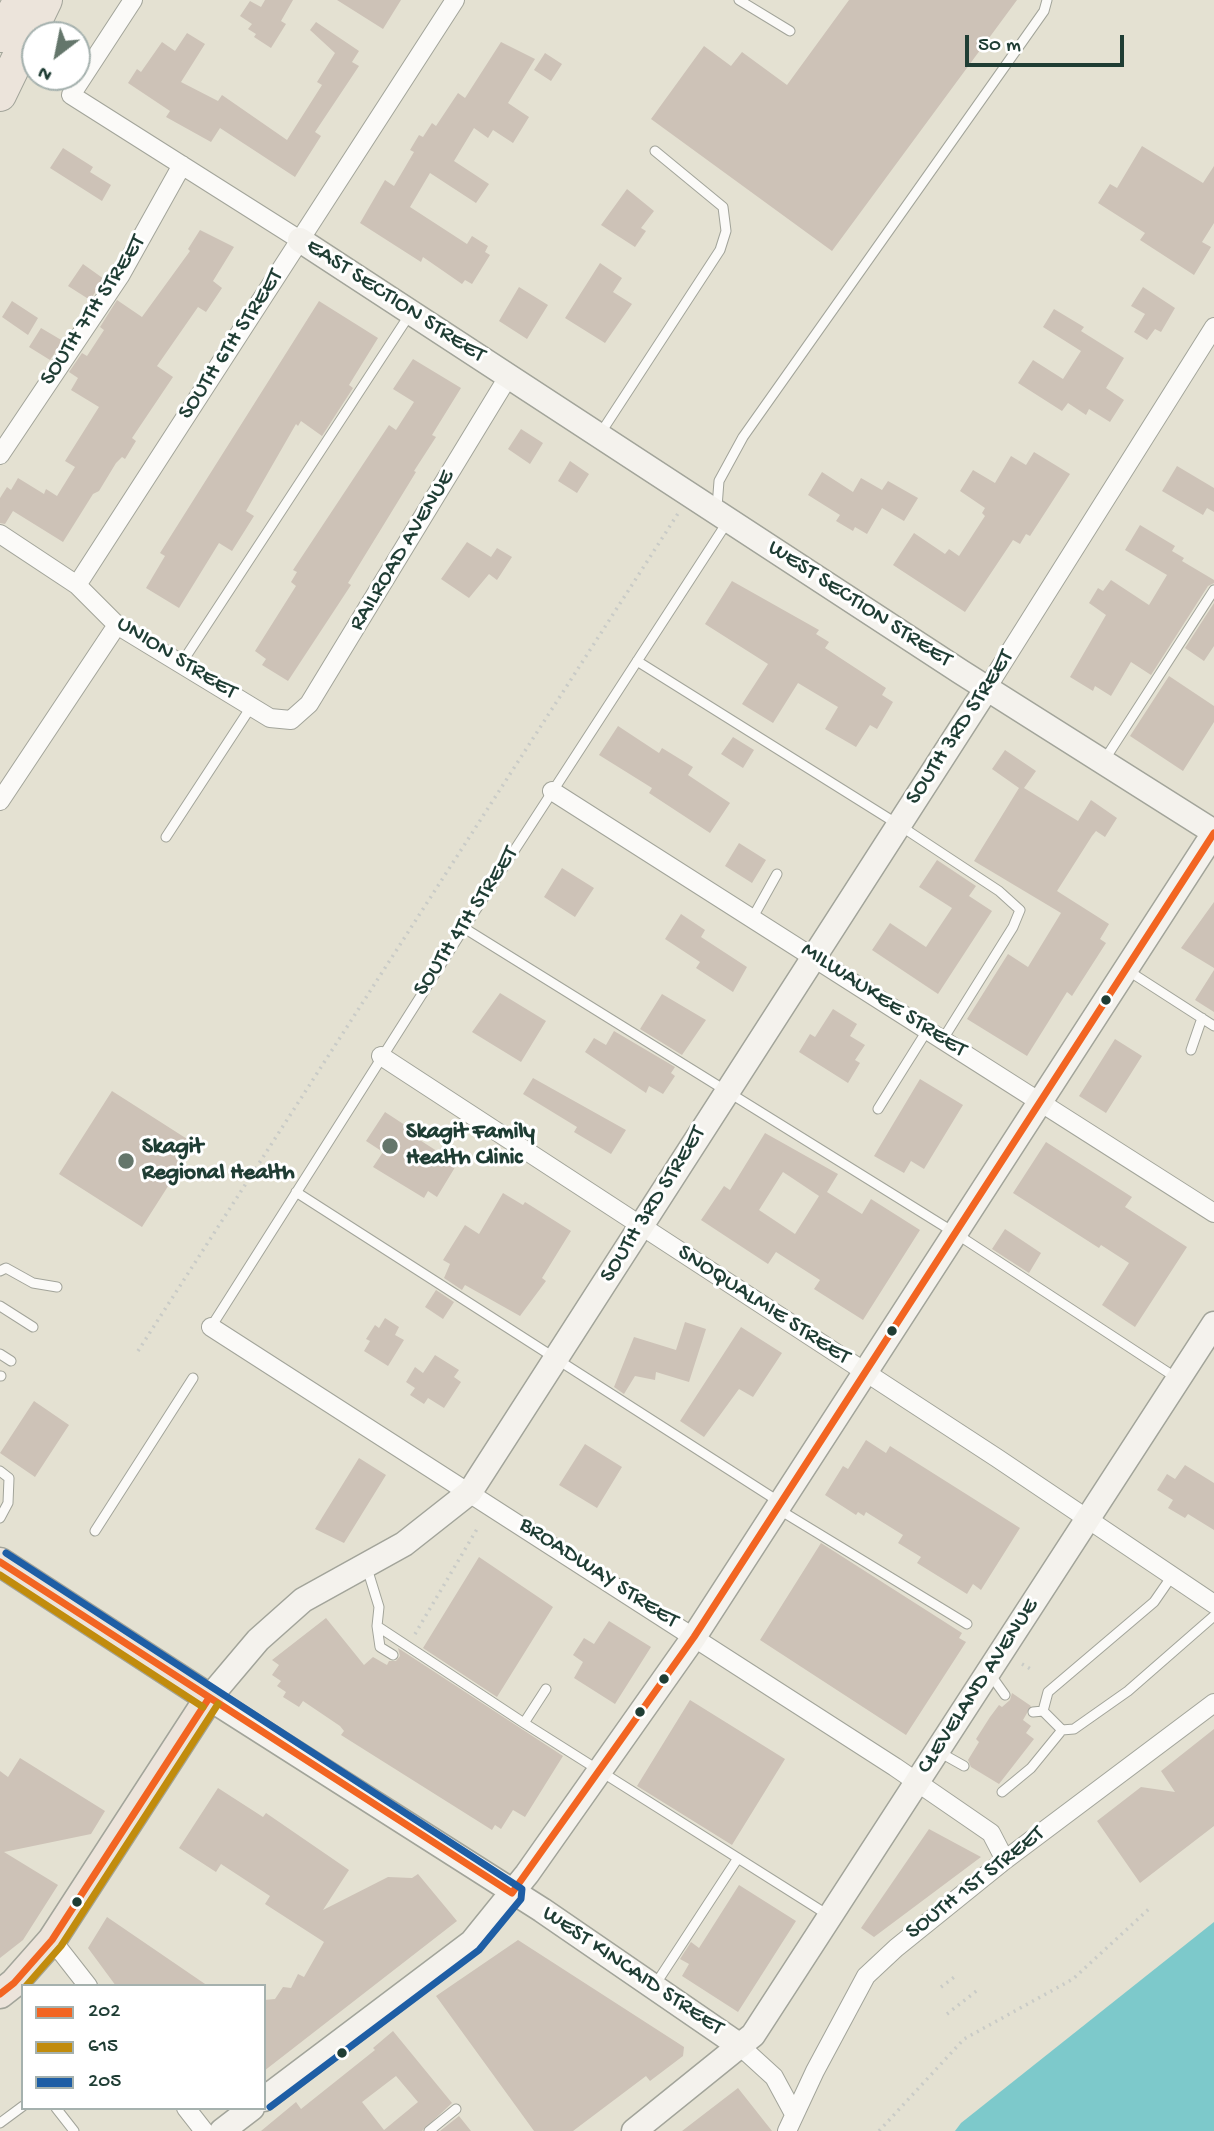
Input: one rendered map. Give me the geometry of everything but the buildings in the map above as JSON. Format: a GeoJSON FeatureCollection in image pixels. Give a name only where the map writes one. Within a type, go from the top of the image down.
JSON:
{"type":"FeatureCollection","features":[{"type":"Feature","properties":{"kind":"highway"},"geometry":{"type":"LineString","coordinates":[[0,36],[20,0]]}},
{"type":"Feature","properties":{"kind":"highway"},"geometry":{"type":"LineString","coordinates":[[0,95],[46,0]]}},
{"type":"Feature","properties":{"kind":"main road","name":"WEST KINCAID STREET"},"geometry":{"type":"LineString","coordinates":[[0,1562],[209,1698]]}},
{"type":"Feature","properties":{"kind":"main road","name":"SOUTH 3RD STREET"},"geometry":{"type":"LineString","coordinates":[[0,1994],[14,1983],[52,1940],[209,1698]]}},
{"type":"Feature","properties":{"kind":"street","name":"EAST SECTION STREET"},"geometry":{"type":"LineString","coordinates":[[133,0],[71,95],[300,240],[723,516]]}},
{"type":"Feature","properties":{"kind":"street","name":"SOUTH 6TH STREET"},"geometry":{"type":"LineString","coordinates":[[77,585],[455,0]]}},
{"type":"Feature","properties":{"kind":"street","name":"SOUTH 7TH STREET"},"geometry":{"type":"LineString","coordinates":[[0,454],[120,276],[182,165]]}},
{"type":"Feature","properties":{"kind":"street","name":"SOUTH 3RD STREET"},"geometry":{"type":"LineString","coordinates":[[209,1698],[258,1640],[303,1600],[404,1544],[470,1492],[987,688],[1214,327]]}},
{"type":"Feature","properties":{"kind":"street","name":"RAILROAD AVENUE"},"geometry":{"type":"LineString","coordinates":[[291,720],[309,704],[508,377]]}},
{"type":"Feature","properties":{"kind":"street","name":"WEST SECTION STREET"},"geometry":{"type":"LineString","coordinates":[[723,516],[1214,833]]}},
{"type":"Feature","properties":{"kind":"street","name":"UNION STREET"},"geometry":{"type":"LineString","coordinates":[[0,534],[77,585],[117,625],[270,718],[291,720]]}},
{"type":"Feature","properties":{"kind":"street"},"geometry":{"type":"LineString","coordinates":[[0,802],[117,625]]}},
{"type":"Feature","properties":{"kind":"street","name":"MILWAUKEE STREET"},"geometry":{"type":"LineString","coordinates":[[552,791],[1214,1213]]}},
{"type":"Feature","properties":{"kind":"street"},"geometry":{"type":"LineString","coordinates":[[266,2097],[472,1942],[512,1893],[694,1637],[863,1371],[1214,833]]}},
{"type":"Feature","properties":{"kind":"street","name":"SNOQUALMIE STREET"},"geometry":{"type":"LineString","coordinates":[[381,1056],[1214,1604]]}},
{"type":"Feature","properties":{"kind":"street","name":"CLEVELAND AVENUE"},"geometry":{"type":"LineString","coordinates":[[740,2046],[753,2035],[1214,1324]]}},
{"type":"Feature","properties":{"kind":"street","name":"BROADWAY STREET"},"geometry":{"type":"LineString","coordinates":[[211,1327],[916,1782],[991,1833],[1005,1860]]}},
{"type":"Feature","properties":{"kind":"street","name":"WEST KINCAID STREET"},"geometry":{"type":"LineString","coordinates":[[209,1698],[654,1986],[740,2046],[774,2077],[794,2114]]}},
{"type":"Feature","properties":{"kind":"street","name":"SOUTH 1ST STREET"},"geometry":{"type":"LineString","coordinates":[[787,2131],[866,1976],[896,1948],[1005,1860],[1214,1703]]}},
{"type":"Feature","properties":{"kind":"street"},"geometry":{"type":"LineString","coordinates":[[52,1940],[86,1984]]}},
{"type":"Feature","properties":{"kind":"street"},"geometry":{"type":"LineString","coordinates":[[634,2131],[740,2046]]}},
{"type":"Feature","properties":{"kind":"street"},"geometry":{"type":"LineString","coordinates":[[188,2110],[204,2131]]}},
{"type":"Feature","properties":{"kind":"street"},"geometry":{"type":"LineString","coordinates":[[222,2131],[249,2110]]}},
{"type":"Feature","properties":{"kind":"lane"},"geometry":{"type":"LineString","coordinates":[[739,0],[790,31]]}},
{"type":"Feature","properties":{"kind":"lane"},"geometry":{"type":"LineString","coordinates":[[723,516],[719,481],[743,437],[1044,11],[1047,0]]}},
{"type":"Feature","properties":{"kind":"lane"},"geometry":{"type":"LineString","coordinates":[[599,435],[720,250],[726,232],[723,207],[655,151]]}},
{"type":"Feature","properties":{"kind":"lane"},"geometry":{"type":"LineString","coordinates":[[181,664],[411,313]]}},
{"type":"Feature","properties":{"kind":"lane","name":"SOUTH 4TH STREET"},"geometry":{"type":"LineString","coordinates":[[211,1327],[381,1056],[637,661],[723,516]]}},
{"type":"Feature","properties":{"kind":"lane"},"geometry":{"type":"LineString","coordinates":[[1103,762],[1214,590]]}},
{"type":"Feature","properties":{"kind":"lane"},"geometry":{"type":"LineString","coordinates":[[637,661],[899,825],[999,891],[1020,911],[1013,928],[878,1109]]}},
{"type":"Feature","properties":{"kind":"lane"},"geometry":{"type":"LineString","coordinates":[[166,837],[251,707]]}},
{"type":"Feature","properties":{"kind":"lane"},"geometry":{"type":"LineString","coordinates":[[752,917],[777,874]]}},
{"type":"Feature","properties":{"kind":"lane"},"geometry":{"type":"LineString","coordinates":[[464,928],[955,1233],[1178,1380]]}},
{"type":"Feature","properties":{"kind":"lane"},"geometry":{"type":"LineString","coordinates":[[1125,968],[1214,1026]]}},
{"type":"Feature","properties":{"kind":"lane"},"geometry":{"type":"LineString","coordinates":[[1191,1050],[1202,1018]]}},
{"type":"Feature","properties":{"kind":"lane"},"geometry":{"type":"LineString","coordinates":[[296,1192],[778,1505],[967,1624]]}},
{"type":"Feature","properties":{"kind":"lane"},"geometry":{"type":"LineString","coordinates":[[0,1272],[6,1268],[33,1283],[57,1287]]}},
{"type":"Feature","properties":{"kind":"lane"},"geometry":{"type":"LineString","coordinates":[[0,1306],[33,1327]]}},
{"type":"Feature","properties":{"kind":"lane"},"geometry":{"type":"LineString","coordinates":[[0,1354],[11,1361]]}},
{"type":"Feature","properties":{"kind":"lane"},"geometry":{"type":"LineString","coordinates":[[95,1531],[193,1378]]}},
{"type":"Feature","properties":{"kind":"lane"},"geometry":{"type":"LineString","coordinates":[[0,1471],[9,1478],[8,1503],[0,1518]]}},
{"type":"Feature","properties":{"kind":"lane"},"geometry":{"type":"LineString","coordinates":[[366,1567],[379,1607],[377,1626],[380,1647],[393,1655]]}},
{"type":"Feature","properties":{"kind":"lane"},"geometry":{"type":"LineString","coordinates":[[1043,1711],[1048,1692],[1154,1602],[1172,1576]]}},
{"type":"Feature","properties":{"kind":"lane"},"geometry":{"type":"LineString","coordinates":[[1002,1792],[1031,1768],[1062,1730],[1074,1729],[1091,1720],[1214,1616]]}},
{"type":"Feature","properties":{"kind":"lane"},"geometry":{"type":"LineString","coordinates":[[377,1626],[524,1723],[830,1916]]}},
{"type":"Feature","properties":{"kind":"lane"},"geometry":{"type":"LineString","coordinates":[[989,1672],[1005,1695]]}},
{"type":"Feature","properties":{"kind":"lane"},"geometry":{"type":"LineString","coordinates":[[524,1723],[546,1689]]}},
{"type":"Feature","properties":{"kind":"lane"},"geometry":{"type":"LineString","coordinates":[[1033,1712],[1043,1711]]}},
{"type":"Feature","properties":{"kind":"lane"},"geometry":{"type":"LineString","coordinates":[[1043,1711],[1062,1730]]}},
{"type":"Feature","properties":{"kind":"lane"},"geometry":{"type":"LineString","coordinates":[[937,1752],[964,1766]]}},
{"type":"Feature","properties":{"kind":"lane"},"geometry":{"type":"LineString","coordinates":[[654,1986],[738,1858]]}},
{"type":"Feature","properties":{"kind":"lane"},"geometry":{"type":"LineString","coordinates":[[0,2123],[21,2107]]}},
{"type":"Feature","properties":{"kind":"lane"},"geometry":{"type":"LineString","coordinates":[[429,2131],[456,2109]]}},
{"type":"Feature","properties":{"kind":"lane"},"geometry":{"type":"LineString","coordinates":[[58,2110],[74,2131]]}},
{"type":"Feature","properties":{"kind":"path"},"geometry":{"type":"LineString","coordinates":[[138,1351],[690,494]]}},
{"type":"Feature","properties":{"kind":"path"},"geometry":{"type":"LineString","coordinates":[[415,1634],[477,1529]]}},
{"type":"Feature","properties":{"kind":"path"},"geometry":{"type":"LineString","coordinates":[[1022,1664],[1034,1671]]}},
{"type":"Feature","properties":{"kind":"path"},"geometry":{"type":"LineString","coordinates":[[879,2131],[964,2039],[1073,1979],[1151,1907]]}},
{"type":"Feature","properties":{"kind":"path"},"geometry":{"type":"LineString","coordinates":[[941,1987],[957,1975]]}},
{"type":"Feature","properties":{"kind":"path"},"geometry":{"type":"LineString","coordinates":[[947,2014],[979,1989]]}},
{"type":"Feature","properties":{"kind":"water"},"geometry":{"type":"Polygon","coordinates":[[[1214,1922],[1214,2131],[955,2131],[961,2123],[1214,1922]]]}},
{"type":"Feature","properties":{"kind":"transit line","name":"202"},"geometry":{"type":"LineString","coordinates":[[0,1562],[512,1893],[694,1637],[1214,833]]}},
{"type":"Feature","properties":{"kind":"transit line","name":"205"},"geometry":{"type":"LineString","coordinates":[[6,1553],[522,1889],[521,1899],[479,1950],[270,2107]]}},
{"type":"Feature","properties":{"kind":"transit line","name":"615"},"geometry":{"type":"LineString","coordinates":[[0,1575],[203,1707]]}},
{"type":"Feature","properties":{"kind":"transit line","name":"202"},"geometry":{"type":"LineString","coordinates":[[0,1994],[14,1983],[52,1940],[209,1698]]}},
{"type":"Feature","properties":{"kind":"transit line","name":"615"},"geometry":{"type":"LineString","coordinates":[[28,1984],[61,1946],[218,1704]]}},
{"type":"Feature","properties":{"kind":"place","name":"Skagit Family Health Clinic"},"geometry":{"type":"Point","coordinates":[390,1146]}},
{"type":"Feature","properties":{"kind":"place","name":"Skagit Regional Health"},"geometry":{"type":"Point","coordinates":[126,1161]}}]}
